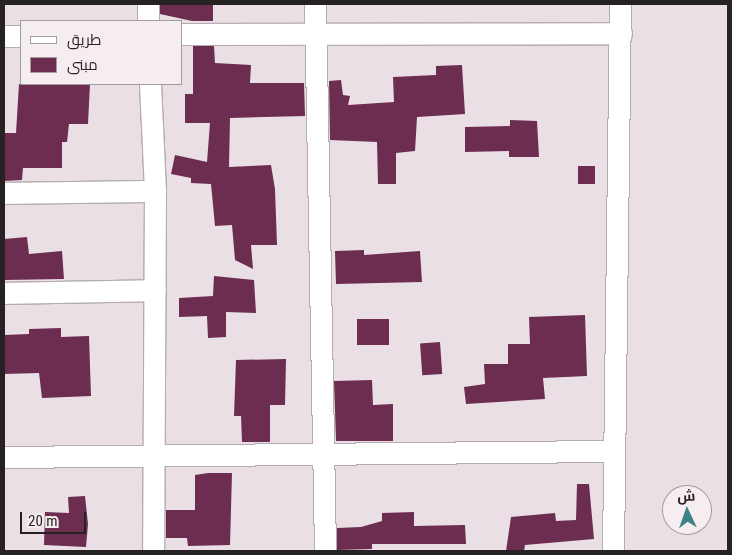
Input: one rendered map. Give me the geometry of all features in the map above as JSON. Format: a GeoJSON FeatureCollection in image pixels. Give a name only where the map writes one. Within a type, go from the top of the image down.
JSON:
{"type":"FeatureCollection","features":[{"type":"Feature","properties":{"kind":"street"},"geometry":{"type":"LineString","coordinates":[[148,4],[148,20]]}},
{"type":"Feature","properties":{"kind":"street"},"geometry":{"type":"LineString","coordinates":[[315,4],[325,551]]}},
{"type":"Feature","properties":{"kind":"street"},"geometry":{"type":"LineString","coordinates":[[613,551],[612,451],[620,4]]}},
{"type":"Feature","properties":{"kind":"street"},"geometry":{"type":"LineString","coordinates":[[182,34],[315,32],[620,33]]}},
{"type":"Feature","properties":{"kind":"street"},"geometry":{"type":"LineString","coordinates":[[4,36],[20,36]]}},
{"type":"Feature","properties":{"kind":"street"},"geometry":{"type":"LineString","coordinates":[[150,85],[155,191],[152,456],[153,551]]}},
{"type":"Feature","properties":{"kind":"street"},"geometry":{"type":"LineString","coordinates":[[4,193],[155,191]]}},
{"type":"Feature","properties":{"kind":"street"},"geometry":{"type":"LineString","coordinates":[[4,293],[154,290]]}},
{"type":"Feature","properties":{"kind":"street"},"geometry":{"type":"LineString","coordinates":[[4,457],[322,456],[612,451]]}},
{"type":"Feature","properties":{"kind":"building"},"geometry":{"type":"Polygon","coordinates":[[[160,4],[213,4],[213,21],[192,21],[160,14],[160,4]]]}},
{"type":"Feature","properties":{"kind":"building"},"geometry":{"type":"Polygon","coordinates":[[[193,46],[214,46],[215,63],[251,65],[250,83],[304,83],[305,116],[230,118],[229,167],[271,165],[275,189],[277,245],[251,245],[253,269],[235,260],[232,225],[215,226],[211,184],[191,183],[191,178],[171,174],[175,155],[207,162],[210,123],[185,123],[185,94],[193,94],[193,46]]]}},
{"type":"Feature","properties":{"kind":"building"},"geometry":{"type":"Polygon","coordinates":[[[462,65],[465,114],[417,117],[415,151],[396,153],[396,184],[378,184],[377,142],[330,140],[329,81],[341,80],[343,95],[350,96],[348,105],[394,102],[393,77],[436,75],[436,66],[462,65]]]}},
{"type":"Feature","properties":{"kind":"building"},"geometry":{"type":"Polygon","coordinates":[[[19,84],[90,85],[88,124],[69,124],[67,142],[62,142],[62,168],[23,168],[22,180],[4,181],[4,133],[16,133],[19,84]]]}},
{"type":"Feature","properties":{"kind":"building"},"geometry":{"type":"Polygon","coordinates":[[[510,120],[537,121],[539,157],[509,157],[509,151],[465,152],[465,127],[510,126],[510,120]]]}},
{"type":"Feature","properties":{"kind":"building"},"geometry":{"type":"Polygon","coordinates":[[[578,166],[595,166],[595,184],[578,184],[578,166]]]}},
{"type":"Feature","properties":{"kind":"building"},"geometry":{"type":"Polygon","coordinates":[[[27,237],[29,254],[62,251],[64,279],[4,280],[4,239],[27,237]]]}},
{"type":"Feature","properties":{"kind":"building"},"geometry":{"type":"Polygon","coordinates":[[[364,250],[364,255],[420,251],[422,282],[336,284],[335,251],[364,250]]]}},
{"type":"Feature","properties":{"kind":"building"},"geometry":{"type":"Polygon","coordinates":[[[214,276],[254,280],[256,313],[226,312],[226,337],[208,338],[207,316],[179,317],[179,298],[213,296],[214,276]]]}},
{"type":"Feature","properties":{"kind":"building"},"geometry":{"type":"Polygon","coordinates":[[[585,315],[587,376],[543,378],[545,399],[466,404],[464,387],[485,384],[484,364],[508,364],[508,344],[530,344],[529,317],[585,315]]]}},
{"type":"Feature","properties":{"kind":"building"},"geometry":{"type":"Polygon","coordinates":[[[357,319],[389,319],[389,345],[357,345],[357,319]]]}},
{"type":"Feature","properties":{"kind":"building"},"geometry":{"type":"Polygon","coordinates":[[[61,328],[61,337],[89,336],[91,396],[42,398],[39,373],[4,374],[4,335],[29,334],[29,329],[61,328]]]}},
{"type":"Feature","properties":{"kind":"building"},"geometry":{"type":"Polygon","coordinates":[[[440,342],[442,374],[422,375],[420,343],[440,342]]]}},
{"type":"Feature","properties":{"kind":"building"},"geometry":{"type":"Polygon","coordinates":[[[286,359],[285,405],[270,405],[270,442],[242,442],[241,416],[234,416],[236,360],[286,359]]]}},
{"type":"Feature","properties":{"kind":"building"},"geometry":{"type":"Polygon","coordinates":[[[372,380],[373,405],[393,404],[393,441],[336,441],[334,381],[372,380]]]}},
{"type":"Feature","properties":{"kind":"building"},"geometry":{"type":"Polygon","coordinates":[[[232,473],[230,545],[188,546],[187,538],[166,538],[166,510],[195,510],[195,475],[232,473]]]}},
{"type":"Feature","properties":{"kind":"building"},"geometry":{"type":"Polygon","coordinates":[[[577,484],[589,484],[594,539],[525,545],[524,551],[506,551],[511,517],[555,513],[556,521],[576,520],[577,484]]]}},
{"type":"Feature","properties":{"kind":"building"},"geometry":{"type":"Polygon","coordinates":[[[85,496],[88,524],[86,547],[44,545],[45,512],[69,513],[68,497],[85,496]]]}},
{"type":"Feature","properties":{"kind":"building"},"geometry":{"type":"Polygon","coordinates":[[[414,512],[414,526],[465,525],[466,544],[372,544],[372,549],[337,550],[337,528],[361,527],[382,521],[382,513],[414,512]]]}}]}
